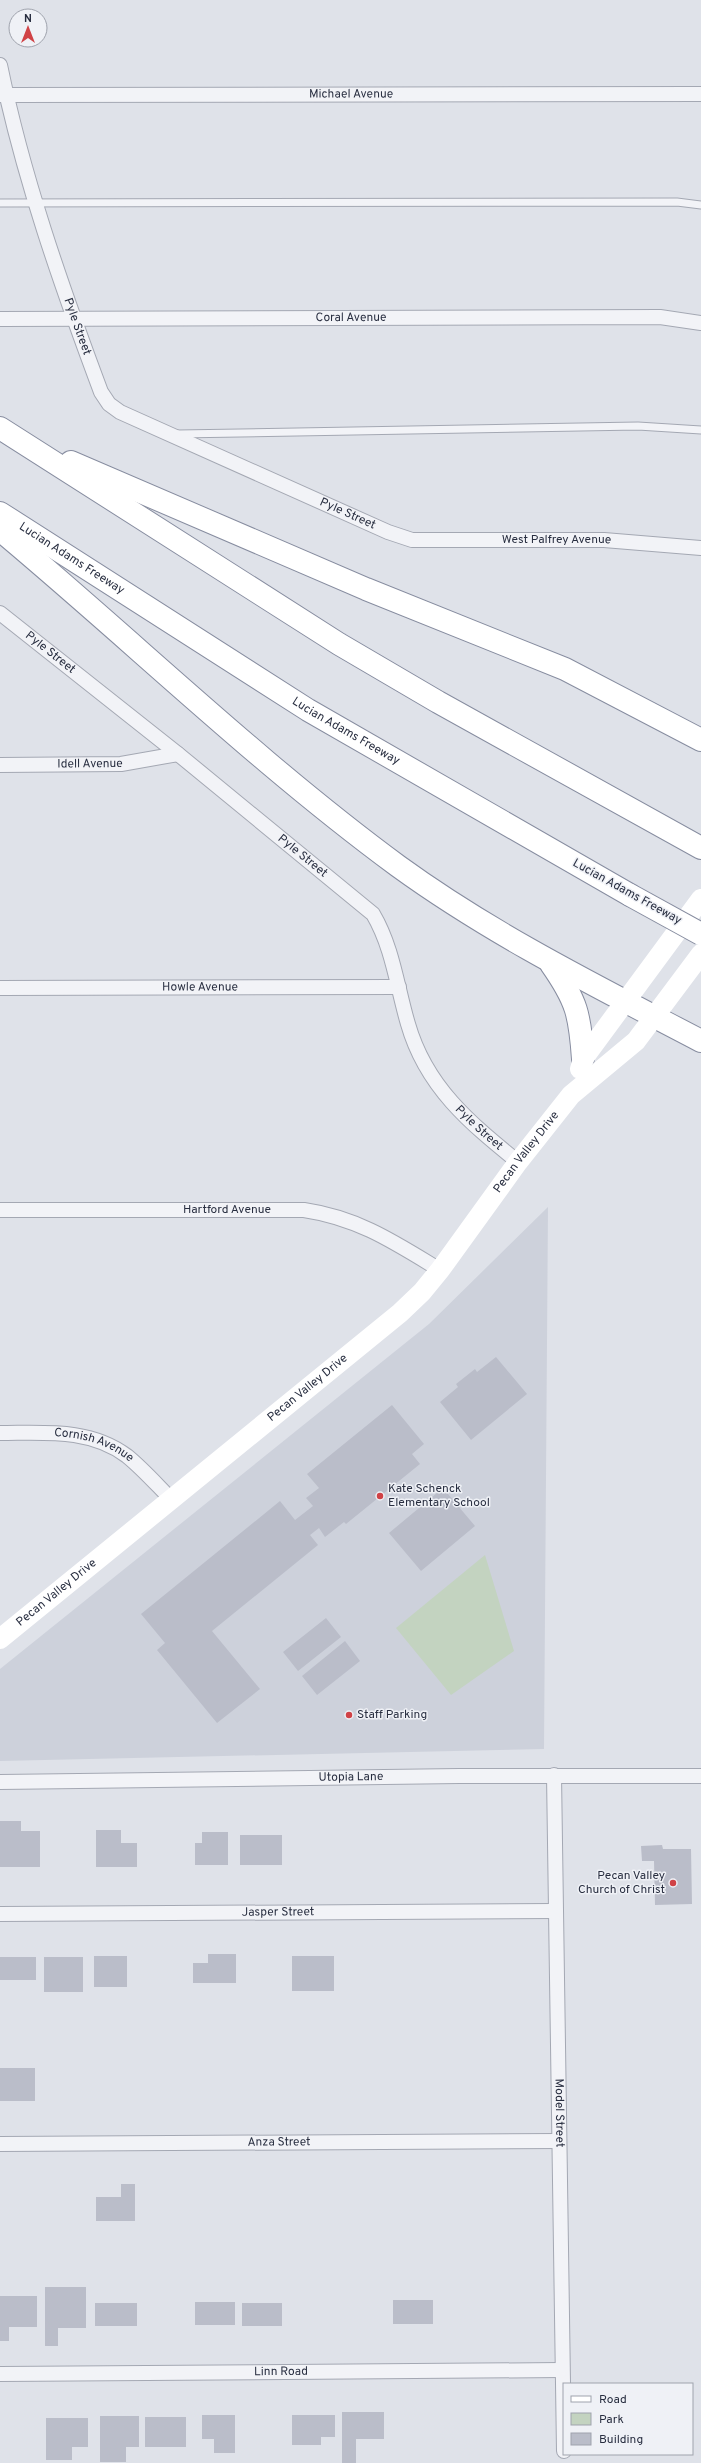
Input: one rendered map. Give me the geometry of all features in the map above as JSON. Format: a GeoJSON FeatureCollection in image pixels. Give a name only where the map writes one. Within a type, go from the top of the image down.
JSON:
{"type":"FeatureCollection","features":[{"type":"Feature","properties":{"kind":"highway"},"geometry":{"type":"LineString","coordinates":[[7,433],[366,589],[565,669],[701,740]]}},
{"type":"Feature","properties":{"kind":"highway"},"geometry":{"type":"LineString","coordinates":[[7,433],[346,648],[438,702],[701,848]]}},
{"type":"Feature","properties":{"kind":"highway","name":"Lucian Adams Freeway"},"geometry":{"type":"LineString","coordinates":[[0,513],[308,710],[630,895],[701,934]]}},
{"type":"Feature","properties":{"kind":"highway"},"geometry":{"type":"LineString","coordinates":[[0,530],[86,602],[303,793],[438,893],[549,962],[701,1041]]}},
{"type":"Feature","properties":{"kind":"highway"},"geometry":{"type":"LineString","coordinates":[[549,962],[568,988],[575,1004],[583,1060]]}},
{"type":"Feature","properties":{"kind":"main road","name":"Pecan Valley Drive"},"geometry":{"type":"LineString","coordinates":[[571,1095],[583,1060],[701,899]]}},
{"type":"Feature","properties":{"kind":"main road","name":"Pecan Valley Drive"},"geometry":{"type":"LineString","coordinates":[[0,1638],[400,1313],[422,1292],[440,1270],[518,1162],[571,1095],[636,1041],[701,954]]}},
{"type":"Feature","properties":{"kind":"street","name":"Pyle Street"},"geometry":{"type":"LineString","coordinates":[[0,65],[3,95],[36,202],[74,318],[101,392],[109,404],[120,412],[169,434],[388,532],[412,540]]}},
{"type":"Feature","properties":{"kind":"street","name":"Michael Avenue"},"geometry":{"type":"LineString","coordinates":[[3,95],[701,94]]}},
{"type":"Feature","properties":{"kind":"street","name":"Coral Avenue"},"geometry":{"type":"LineString","coordinates":[[0,318],[660,317],[701,323]]}},
{"type":"Feature","properties":{"kind":"street","name":"West Palfrey Avenue"},"geometry":{"type":"LineString","coordinates":[[412,540],[604,540],[701,548]]}},
{"type":"Feature","properties":{"kind":"street","name":"Pyle Street"},"geometry":{"type":"LineString","coordinates":[[0,613],[178,754],[373,914],[384,936],[400,987],[407,1024],[416,1050],[436,1083],[471,1124],[518,1162]]}},
{"type":"Feature","properties":{"kind":"street","name":"Idell Avenue"},"geometry":{"type":"LineString","coordinates":[[0,765],[121,764],[178,754]]}},
{"type":"Feature","properties":{"kind":"street","name":"Howle Avenue"},"geometry":{"type":"LineString","coordinates":[[0,988],[400,987]]}},
{"type":"Feature","properties":{"kind":"street","name":"Hartford Avenue"},"geometry":{"type":"LineString","coordinates":[[0,1210],[304,1210],[332,1215],[365,1227],[440,1270]]}},
{"type":"Feature","properties":{"kind":"street","name":"Cornish Avenue"},"geometry":{"type":"LineString","coordinates":[[0,1433],[66,1433],[103,1442],[135,1463],[171,1499]]}},
{"type":"Feature","properties":{"kind":"street","name":"Utopia Lane"},"geometry":{"type":"LineString","coordinates":[[0,1782],[554,1775],[701,1776]]}},
{"type":"Feature","properties":{"kind":"street","name":"Model Street"},"geometry":{"type":"LineString","coordinates":[[554,1775],[561,2370],[563,2425]]}},
{"type":"Feature","properties":{"kind":"street","name":"Jasper Street"},"geometry":{"type":"LineString","coordinates":[[0,1914],[555,1911]]}},
{"type":"Feature","properties":{"kind":"street","name":"Anza Street"},"geometry":{"type":"LineString","coordinates":[[0,2144],[558,2142]]}},
{"type":"Feature","properties":{"kind":"street","name":"Linn Road"},"geometry":{"type":"LineString","coordinates":[[0,2374],[561,2370]]}},
{"type":"Feature","properties":{"kind":"lane"},"geometry":{"type":"LineString","coordinates":[[0,203],[677,202],[701,205]]}},
{"type":"Feature","properties":{"kind":"lane"},"geometry":{"type":"LineString","coordinates":[[169,434],[638,426],[701,430]]}},
{"type":"Feature","properties":{"kind":"shaded area","name":"Kate Schenck Elementary School"},"geometry":{"type":"Polygon","coordinates":[[[548,1207],[544,1749],[0,1761],[0,1669],[429,1324],[548,1207]]]}},
{"type":"Feature","properties":{"kind":"green space"},"geometry":{"type":"Polygon","coordinates":[[[485,1555],[514,1651],[451,1695],[396,1628],[485,1555]]]}},
{"type":"Feature","properties":{"kind":"building"},"geometry":{"type":"Polygon","coordinates":[[[496,1357],[527,1394],[471,1440],[440,1402],[458,1387],[456,1384],[475,1369],[477,1372],[496,1357]]]}},
{"type":"Feature","properties":{"kind":"building"},"geometry":{"type":"Polygon","coordinates":[[[392,1405],[424,1444],[412,1454],[420,1464],[346,1524],[344,1522],[325,1537],[319,1528],[310,1535],[318,1545],[212,1631],[260,1689],[217,1723],[157,1650],[165,1643],[141,1614],[280,1501],[295,1520],[313,1506],[306,1498],[319,1488],[307,1474],[392,1405]]]}},
{"type":"Feature","properties":{"kind":"building"},"geometry":{"type":"Polygon","coordinates":[[[443,1488],[475,1526],[421,1571],[389,1533],[443,1488]]]}},
{"type":"Feature","properties":{"kind":"building"},"geometry":{"type":"Polygon","coordinates":[[[326,1618],[341,1637],[298,1671],[283,1652],[326,1618]]]}},
{"type":"Feature","properties":{"kind":"building"},"geometry":{"type":"Polygon","coordinates":[[[345,1641],[360,1661],[317,1695],[302,1676],[345,1641]]]}},
{"type":"Feature","properties":{"kind":"building"},"geometry":{"type":"Polygon","coordinates":[[[0,1821],[21,1821],[21,1831],[40,1831],[40,1867],[0,1867],[0,1821]]]}},
{"type":"Feature","properties":{"kind":"building"},"geometry":{"type":"Polygon","coordinates":[[[96,1830],[121,1830],[121,1843],[137,1843],[137,1867],[96,1867],[96,1830]]]}},
{"type":"Feature","properties":{"kind":"building"},"geometry":{"type":"Polygon","coordinates":[[[202,1832],[228,1832],[228,1865],[195,1865],[195,1843],[202,1843],[202,1832]]]}},
{"type":"Feature","properties":{"kind":"building"},"geometry":{"type":"Polygon","coordinates":[[[240,1835],[282,1835],[282,1865],[240,1865],[240,1835]]]}},
{"type":"Feature","properties":{"kind":"building","name":"Pecan Valley Church of Christ"},"geometry":{"type":"Polygon","coordinates":[[[662,1845],[663,1849],[691,1849],[692,1904],[655,1905],[654,1861],[642,1861],[641,1846],[662,1845]]]}},
{"type":"Feature","properties":{"kind":"building"},"geometry":{"type":"Polygon","coordinates":[[[208,1954],[236,1954],[236,1983],[193,1983],[193,1963],[208,1963],[208,1954]]]}},
{"type":"Feature","properties":{"kind":"building"},"geometry":{"type":"Polygon","coordinates":[[[94,1956],[127,1956],[127,1987],[94,1987],[94,1956]]]}},
{"type":"Feature","properties":{"kind":"building"},"geometry":{"type":"Polygon","coordinates":[[[292,1956],[334,1956],[334,1991],[292,1991],[292,1956]]]}},
{"type":"Feature","properties":{"kind":"building"},"geometry":{"type":"Polygon","coordinates":[[[0,1957],[36,1957],[36,1980],[0,1980],[0,1957]]]}},
{"type":"Feature","properties":{"kind":"building"},"geometry":{"type":"Polygon","coordinates":[[[44,1957],[83,1957],[83,1992],[44,1992],[44,1957]]]}},
{"type":"Feature","properties":{"kind":"building"},"geometry":{"type":"Polygon","coordinates":[[[0,2068],[35,2068],[35,2101],[0,2101],[0,2068]]]}},
{"type":"Feature","properties":{"kind":"building"},"geometry":{"type":"Polygon","coordinates":[[[121,2184],[135,2184],[135,2221],[96,2221],[96,2197],[121,2197],[121,2184]]]}},
{"type":"Feature","properties":{"kind":"building"},"geometry":{"type":"Polygon","coordinates":[[[45,2287],[86,2287],[86,2328],[58,2328],[58,2346],[45,2346],[45,2287]]]}},
{"type":"Feature","properties":{"kind":"building"},"geometry":{"type":"Polygon","coordinates":[[[0,2296],[37,2296],[37,2327],[9,2327],[9,2341],[0,2341],[0,2296]]]}},
{"type":"Feature","properties":{"kind":"building"},"geometry":{"type":"Polygon","coordinates":[[[393,2300],[433,2300],[433,2324],[393,2324],[393,2300]]]}},
{"type":"Feature","properties":{"kind":"building"},"geometry":{"type":"Polygon","coordinates":[[[195,2302],[235,2302],[235,2325],[195,2325],[195,2302]]]}},
{"type":"Feature","properties":{"kind":"building"},"geometry":{"type":"Polygon","coordinates":[[[95,2303],[137,2303],[137,2326],[95,2326],[95,2303]]]}},
{"type":"Feature","properties":{"kind":"building"},"geometry":{"type":"Polygon","coordinates":[[[242,2303],[282,2303],[282,2326],[242,2326],[242,2303]]]}},
{"type":"Feature","properties":{"kind":"building"},"geometry":{"type":"Polygon","coordinates":[[[342,2412],[384,2412],[384,2439],[356,2439],[356,2463],[342,2463],[342,2412]]]}},
{"type":"Feature","properties":{"kind":"building"},"geometry":{"type":"Polygon","coordinates":[[[202,2415],[235,2415],[235,2453],[214,2453],[214,2439],[202,2439],[202,2415]]]}},
{"type":"Feature","properties":{"kind":"building"},"geometry":{"type":"Polygon","coordinates":[[[292,2415],[335,2415],[335,2437],[321,2437],[321,2445],[292,2445],[292,2415]]]}},
{"type":"Feature","properties":{"kind":"building"},"geometry":{"type":"Polygon","coordinates":[[[100,2416],[139,2416],[139,2447],[126,2447],[126,2462],[100,2462],[100,2416]]]}},
{"type":"Feature","properties":{"kind":"building"},"geometry":{"type":"Polygon","coordinates":[[[145,2417],[186,2417],[186,2447],[145,2447],[145,2417]]]}},
{"type":"Feature","properties":{"kind":"building"},"geometry":{"type":"Polygon","coordinates":[[[46,2418],[88,2418],[88,2447],[72,2447],[72,2460],[46,2460],[46,2418]]]}},
{"type":"Feature","properties":{"kind":"place","name":"Kate Schenck Elementary School"},"geometry":{"type":"Point","coordinates":[380,1496]}},
{"type":"Feature","properties":{"kind":"place","name":"Staff Parking"},"geometry":{"type":"Point","coordinates":[349,1715]}},
{"type":"Feature","properties":{"kind":"place","name":"Pecan Valley Church of Christ"},"geometry":{"type":"Point","coordinates":[673,1883]}}]}
